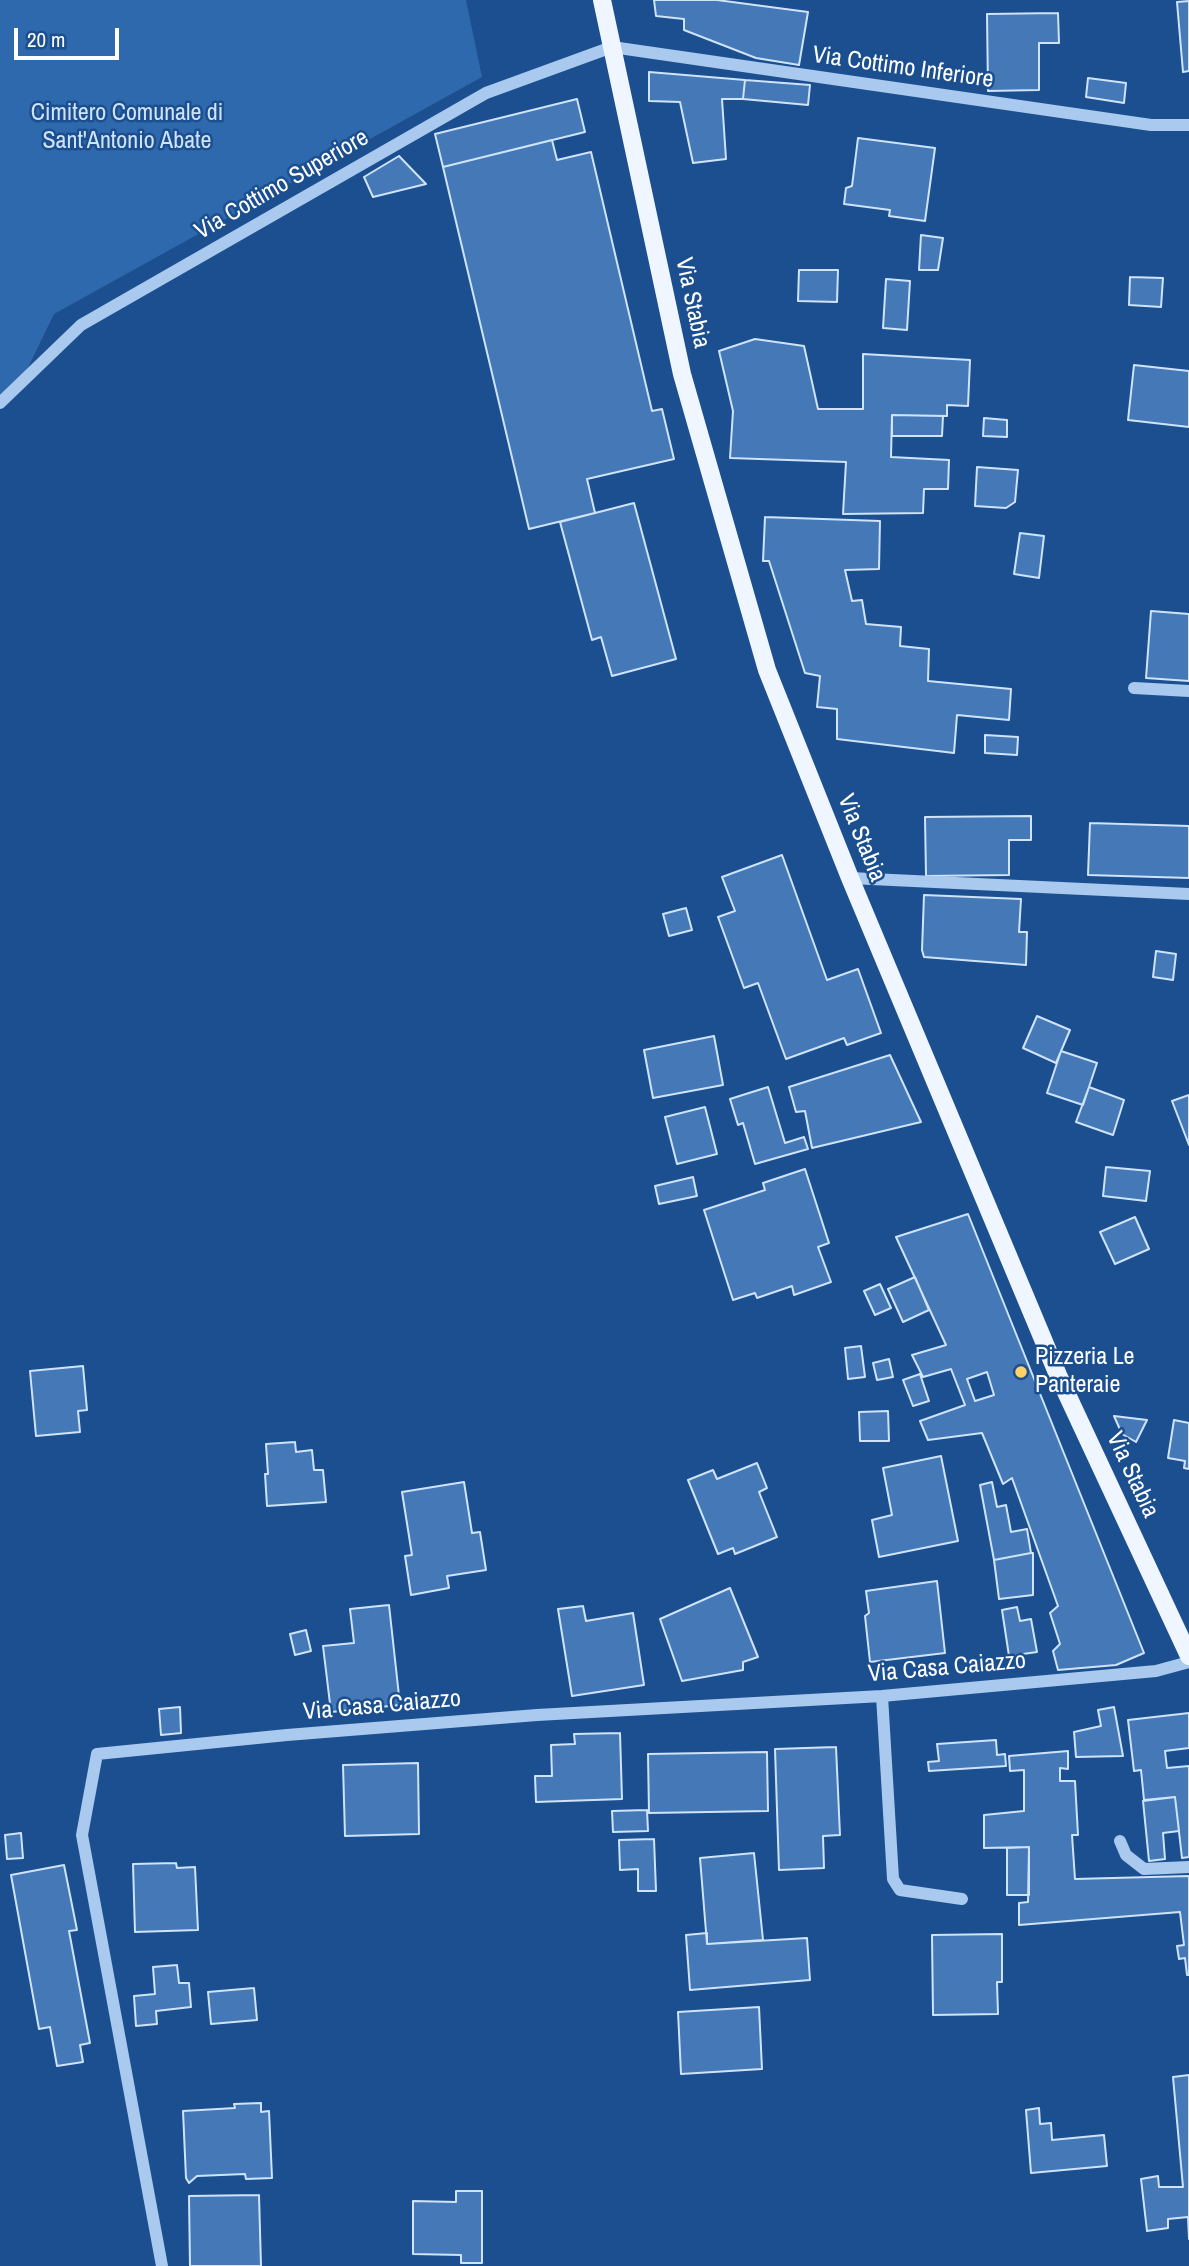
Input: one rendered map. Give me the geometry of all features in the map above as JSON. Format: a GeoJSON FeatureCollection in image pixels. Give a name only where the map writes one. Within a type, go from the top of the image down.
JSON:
{"type":"FeatureCollection","features":[{"type":"Feature","properties":{"kind":"main road","name":"Via Stabia"},"geometry":{"type":"LineString","coordinates":[[601,0],[682,374],[767,670],[850,878],[1059,1375],[1189,1656]]}},
{"type":"Feature","properties":{"kind":"street","name":"Via Cottimo Inferiore"},"geometry":{"type":"LineString","coordinates":[[612,47],[1151,125],[1189,125]]}},
{"type":"Feature","properties":{"kind":"street","name":"Via Cottimo Superiore"},"geometry":{"type":"LineString","coordinates":[[0,403],[81,325],[486,93],[612,47]]}},
{"type":"Feature","properties":{"kind":"street"},"geometry":{"type":"LineString","coordinates":[[1134,688],[1189,691]]}},
{"type":"Feature","properties":{"kind":"street"},"geometry":{"type":"LineString","coordinates":[[850,878],[1189,894]]}},
{"type":"Feature","properties":{"kind":"street","name":"Via Casa Caiazzo"},"geometry":{"type":"LineString","coordinates":[[162,2266],[82,1835],[97,1754],[287,1735],[537,1715],[882,1696],[1156,1671],[1189,1662]]}},
{"type":"Feature","properties":{"kind":"street"},"geometry":{"type":"LineString","coordinates":[[882,1696],[893,1879],[900,1890],[962,1899]]}},
{"type":"Feature","properties":{"kind":"street"},"geometry":{"type":"LineString","coordinates":[[1120,1841],[1126,1855],[1144,1869],[1189,1867]]}},
{"type":"Feature","properties":{"kind":"green space","name":"Cimitero Comunale di Sant'Antonio Abate"},"geometry":{"type":"Polygon","coordinates":[[[0,0],[466,0],[482,77],[54,314],[23,378],[0,398],[0,0]]]}},
{"type":"Feature","properties":{"kind":"building"},"geometry":{"type":"Polygon","coordinates":[[[654,0],[717,0],[808,12],[799,65],[756,58],[684,30],[684,19],[656,16],[654,0]]]}},
{"type":"Feature","properties":{"kind":"building"},"geometry":{"type":"Polygon","coordinates":[[[1189,1],[1189,71],[1183,72],[1177,2],[1189,1]]]}},
{"type":"Feature","properties":{"kind":"building"},"geometry":{"type":"Polygon","coordinates":[[[1058,13],[1059,43],[1039,43],[1039,90],[988,91],[987,14],[1058,13]]]}},
{"type":"Feature","properties":{"kind":"building"},"geometry":{"type":"Polygon","coordinates":[[[649,72],[745,80],[743,99],[722,99],[726,159],[693,163],[680,102],[649,101],[649,72]]]}},
{"type":"Feature","properties":{"kind":"building"},"geometry":{"type":"Polygon","coordinates":[[[1088,78],[1126,83],[1124,103],[1086,97],[1088,78]]]}},
{"type":"Feature","properties":{"kind":"building"},"geometry":{"type":"Polygon","coordinates":[[[745,80],[810,85],[808,105],[743,99],[745,80]]]}},
{"type":"Feature","properties":{"kind":"building"},"geometry":{"type":"Polygon","coordinates":[[[577,99],[585,132],[443,167],[435,134],[577,99]]]}},
{"type":"Feature","properties":{"kind":"building"},"geometry":{"type":"Polygon","coordinates":[[[858,138],[935,148],[925,221],[889,216],[890,210],[844,204],[846,188],[852,186],[858,138]]]}},
{"type":"Feature","properties":{"kind":"building"},"geometry":{"type":"Polygon","coordinates":[[[552,140],[557,160],[591,152],[652,411],[662,409],[674,459],[587,479],[595,513],[529,529],[443,167],[552,140]]]}},
{"type":"Feature","properties":{"kind":"building"},"geometry":{"type":"Polygon","coordinates":[[[399,156],[426,184],[373,197],[364,177],[399,156]]]}},
{"type":"Feature","properties":{"kind":"building"},"geometry":{"type":"Polygon","coordinates":[[[921,235],[943,238],[938,270],[919,270],[921,235]]]}},
{"type":"Feature","properties":{"kind":"building"},"geometry":{"type":"Polygon","coordinates":[[[799,270],[838,270],[837,302],[798,301],[799,270]]]}},
{"type":"Feature","properties":{"kind":"building"},"geometry":{"type":"Polygon","coordinates":[[[1130,277],[1163,278],[1161,307],[1129,305],[1130,277]]]}},
{"type":"Feature","properties":{"kind":"building"},"geometry":{"type":"Polygon","coordinates":[[[886,279],[910,281],[907,330],[883,328],[886,279]]]}},
{"type":"Feature","properties":{"kind":"building"},"geometry":{"type":"Polygon","coordinates":[[[755,339],[804,346],[818,409],[863,409],[863,354],[970,360],[968,406],[947,405],[947,416],[892,415],[891,457],[949,460],[948,489],[924,489],[923,513],[843,514],[846,462],[730,458],[733,411],[719,351],[755,339]]]}},
{"type":"Feature","properties":{"kind":"building"},"geometry":{"type":"Polygon","coordinates":[[[1134,365],[1189,371],[1189,427],[1128,420],[1134,365]]]}},
{"type":"Feature","properties":{"kind":"building"},"geometry":{"type":"Polygon","coordinates":[[[892,415],[943,416],[942,436],[892,436],[892,415]]]}},
{"type":"Feature","properties":{"kind":"building"},"geometry":{"type":"Polygon","coordinates":[[[984,418],[1007,420],[1007,437],[983,436],[984,418]]]}},
{"type":"Feature","properties":{"kind":"building"},"geometry":{"type":"Polygon","coordinates":[[[977,467],[1018,470],[1015,502],[1006,508],[975,506],[977,467]]]}},
{"type":"Feature","properties":{"kind":"building"},"geometry":{"type":"Polygon","coordinates":[[[634,503],[676,659],[612,676],[601,637],[592,640],[560,522],[634,503]]]}},
{"type":"Feature","properties":{"kind":"building"},"geometry":{"type":"Polygon","coordinates":[[[765,517],[880,521],[879,569],[845,570],[852,601],[862,600],[866,624],[901,627],[900,646],[929,649],[928,681],[1011,689],[1009,720],[957,715],[954,753],[837,739],[837,709],[817,707],[820,676],[805,673],[769,561],[763,561],[765,517]]]}},
{"type":"Feature","properties":{"kind":"building"},"geometry":{"type":"Polygon","coordinates":[[[1020,533],[1044,536],[1039,578],[1014,574],[1020,533]]]}},
{"type":"Feature","properties":{"kind":"building"},"geometry":{"type":"Polygon","coordinates":[[[1151,611],[1189,614],[1189,681],[1146,678],[1151,611]]]}},
{"type":"Feature","properties":{"kind":"building"},"geometry":{"type":"Polygon","coordinates":[[[985,735],[1018,737],[1017,755],[985,753],[985,735]]]}},
{"type":"Feature","properties":{"kind":"building"},"geometry":{"type":"Polygon","coordinates":[[[1031,816],[1031,840],[1009,840],[1009,875],[926,876],[925,817],[1031,816]]]}},
{"type":"Feature","properties":{"kind":"building"},"geometry":{"type":"Polygon","coordinates":[[[1090,823],[1189,826],[1189,878],[1088,875],[1090,823]]]}},
{"type":"Feature","properties":{"kind":"building"},"geometry":{"type":"Polygon","coordinates":[[[782,855],[827,980],[858,969],[881,1033],[847,1045],[844,1038],[786,1059],[758,983],[744,988],[718,917],[735,911],[722,877],[782,855]]]}},
{"type":"Feature","properties":{"kind":"building"},"geometry":{"type":"Polygon","coordinates":[[[924,895],[1021,899],[1019,932],[1027,932],[1026,965],[924,957],[924,895]]]}},
{"type":"Feature","properties":{"kind":"building"},"geometry":{"type":"Polygon","coordinates":[[[686,908],[692,930],[669,936],[663,914],[686,908]]]}},
{"type":"Feature","properties":{"kind":"building"},"geometry":{"type":"Polygon","coordinates":[[[1156,951],[1176,954],[1173,980],[1153,977],[1156,951]]]}},
{"type":"Feature","properties":{"kind":"building"},"geometry":{"type":"Polygon","coordinates":[[[1037,1016],[1070,1030],[1056,1063],[1023,1048],[1037,1016]]]}},
{"type":"Feature","properties":{"kind":"building"},"geometry":{"type":"Polygon","coordinates":[[[714,1036],[723,1085],[653,1098],[644,1050],[714,1036]]]}},
{"type":"Feature","properties":{"kind":"building"},"geometry":{"type":"Polygon","coordinates":[[[1061,1051],[1097,1063],[1083,1105],[1047,1093],[1061,1051]]]}},
{"type":"Feature","properties":{"kind":"building"},"geometry":{"type":"Polygon","coordinates":[[[890,1055],[921,1122],[812,1148],[805,1111],[796,1112],[789,1087],[890,1055]]]}},
{"type":"Feature","properties":{"kind":"building"},"geometry":{"type":"Polygon","coordinates":[[[768,1087],[785,1143],[804,1137],[808,1149],[755,1164],[743,1123],[738,1125],[730,1099],[768,1087]]]}},
{"type":"Feature","properties":{"kind":"building"},"geometry":{"type":"Polygon","coordinates":[[[1089,1087],[1124,1100],[1113,1135],[1076,1122],[1089,1087]]]}},
{"type":"Feature","properties":{"kind":"building"},"geometry":{"type":"Polygon","coordinates":[[[1189,1095],[1189,1145],[1172,1101],[1189,1095]]]}},
{"type":"Feature","properties":{"kind":"building"},"geometry":{"type":"Polygon","coordinates":[[[705,1107],[717,1154],[677,1164],[665,1117],[705,1107]]]}},
{"type":"Feature","properties":{"kind":"building"},"geometry":{"type":"Polygon","coordinates":[[[1106,1167],[1150,1171],[1146,1201],[1103,1196],[1106,1167]]]}},
{"type":"Feature","properties":{"kind":"building"},"geometry":{"type":"Polygon","coordinates":[[[805,1169],[829,1243],[818,1247],[831,1282],[794,1295],[792,1286],[757,1298],[755,1293],[733,1300],[704,1210],[765,1190],[763,1183],[805,1169]]]}},
{"type":"Feature","properties":{"kind":"building"},"geometry":{"type":"Polygon","coordinates":[[[693,1177],[697,1196],[659,1204],[655,1186],[693,1177]]]}},
{"type":"Feature","properties":{"kind":"building"},"geometry":{"type":"Polygon","coordinates":[[[968,1214],[1144,1653],[1116,1665],[1058,1670],[1053,1651],[1060,1644],[1050,1613],[1058,1606],[1012,1478],[1003,1484],[982,1433],[928,1440],[920,1421],[965,1405],[951,1369],[923,1377],[912,1355],[946,1345],[896,1237],[968,1214]],[[987,1372],[967,1379],[975,1401],[994,1395],[987,1372]]]}},
{"type":"Feature","properties":{"kind":"building"},"geometry":{"type":"Polygon","coordinates":[[[1135,1217],[1149,1249],[1115,1264],[1100,1232],[1135,1217]]]}},
{"type":"Feature","properties":{"kind":"building"},"geometry":{"type":"Polygon","coordinates":[[[915,1277],[929,1310],[903,1322],[888,1289],[915,1277]]]}},
{"type":"Feature","properties":{"kind":"building"},"geometry":{"type":"Polygon","coordinates":[[[880,1284],[891,1308],[875,1315],[864,1291],[880,1284]]]}},
{"type":"Feature","properties":{"kind":"building"},"geometry":{"type":"Polygon","coordinates":[[[861,1346],[865,1377],[848,1379],[845,1348],[861,1346]]]}},
{"type":"Feature","properties":{"kind":"building"},"geometry":{"type":"Polygon","coordinates":[[[889,1359],[893,1377],[877,1380],[873,1363],[889,1359]]]}},
{"type":"Feature","properties":{"kind":"building"},"geometry":{"type":"Polygon","coordinates":[[[83,1366],[87,1410],[78,1411],[80,1432],[36,1436],[30,1371],[83,1366]]]}},
{"type":"Feature","properties":{"kind":"building"},"geometry":{"type":"Polygon","coordinates":[[[920,1374],[929,1401],[913,1406],[903,1380],[920,1374]]]}},
{"type":"Feature","properties":{"kind":"building"},"geometry":{"type":"Polygon","coordinates":[[[888,1411],[889,1441],[860,1441],[859,1412],[888,1411]]]}},
{"type":"Feature","properties":{"kind":"building"},"geometry":{"type":"Polygon","coordinates":[[[1114,1416],[1147,1420],[1136,1442],[1122,1434],[1114,1416]]]}},
{"type":"Feature","properties":{"kind":"building"},"geometry":{"type":"Polygon","coordinates":[[[1174,1420],[1189,1423],[1189,1469],[1184,1468],[1185,1461],[1168,1458],[1174,1420]]]}},
{"type":"Feature","properties":{"kind":"building"},"geometry":{"type":"Polygon","coordinates":[[[295,1442],[296,1452],[312,1450],[314,1470],[323,1470],[326,1502],[267,1506],[266,1444],[295,1442]]]}},
{"type":"Feature","properties":{"kind":"building"},"geometry":{"type":"Polygon","coordinates":[[[941,1456],[958,1541],[879,1557],[872,1520],[892,1515],[883,1468],[941,1456]]]}},
{"type":"Feature","properties":{"kind":"building"},"geometry":{"type":"Polygon","coordinates":[[[757,1463],[767,1488],[759,1492],[777,1537],[735,1554],[733,1548],[718,1554],[688,1480],[713,1470],[717,1479],[757,1463]]]}},
{"type":"Feature","properties":{"kind":"building"},"geometry":{"type":"Polygon","coordinates":[[[464,1482],[472,1533],[480,1532],[486,1570],[447,1576],[449,1588],[411,1595],[405,1556],[412,1555],[402,1492],[464,1482]]]}},
{"type":"Feature","properties":{"kind":"building"},"geometry":{"type":"Polygon","coordinates":[[[992,1482],[997,1507],[1006,1505],[1011,1532],[1027,1529],[1031,1553],[994,1560],[980,1485],[992,1482]]]}},
{"type":"Feature","properties":{"kind":"building"},"geometry":{"type":"Polygon","coordinates":[[[1033,1553],[1033,1595],[999,1599],[994,1560],[1033,1553]]]}},
{"type":"Feature","properties":{"kind":"building"},"geometry":{"type":"Polygon","coordinates":[[[937,1581],[945,1653],[870,1662],[865,1616],[869,1613],[866,1591],[937,1581]]]}},
{"type":"Feature","properties":{"kind":"building"},"geometry":{"type":"Polygon","coordinates":[[[730,1588],[758,1657],[743,1662],[743,1670],[682,1681],[660,1619],[730,1588]]]}},
{"type":"Feature","properties":{"kind":"building"},"geometry":{"type":"Polygon","coordinates":[[[389,1605],[400,1705],[331,1712],[323,1646],[354,1643],[350,1609],[389,1605]]]}},
{"type":"Feature","properties":{"kind":"building"},"geometry":{"type":"Polygon","coordinates":[[[583,1606],[586,1621],[633,1613],[644,1685],[572,1696],[558,1609],[583,1606]]]}},
{"type":"Feature","properties":{"kind":"building"},"geometry":{"type":"Polygon","coordinates":[[[1017,1607],[1020,1621],[1031,1619],[1037,1652],[1009,1656],[1002,1610],[1017,1607]]]}},
{"type":"Feature","properties":{"kind":"building"},"geometry":{"type":"Polygon","coordinates":[[[306,1630],[311,1651],[295,1655],[290,1634],[306,1630]]]}},
{"type":"Feature","properties":{"kind":"building"},"geometry":{"type":"Polygon","coordinates":[[[180,1707],[181,1733],[161,1735],[159,1709],[180,1707]]]}},
{"type":"Feature","properties":{"kind":"building"},"geometry":{"type":"Polygon","coordinates":[[[1114,1707],[1123,1756],[1076,1757],[1074,1732],[1101,1726],[1098,1710],[1114,1707]]]}},
{"type":"Feature","properties":{"kind":"building"},"geometry":{"type":"Polygon","coordinates":[[[1189,1713],[1189,1748],[1165,1751],[1167,1768],[1189,1766],[1189,1857],[1182,1858],[1175,1797],[1144,1800],[1141,1770],[1134,1771],[1128,1720],[1189,1713]]]}},
{"type":"Feature","properties":{"kind":"building"},"geometry":{"type":"Polygon","coordinates":[[[620,1733],[622,1799],[536,1802],[535,1776],[552,1776],[551,1745],[575,1744],[574,1734],[620,1733]]]}},
{"type":"Feature","properties":{"kind":"building"},"geometry":{"type":"Polygon","coordinates":[[[996,1740],[997,1755],[1005,1754],[1006,1766],[929,1771],[928,1762],[939,1761],[937,1744],[996,1740]]]}},
{"type":"Feature","properties":{"kind":"building"},"geometry":{"type":"Polygon","coordinates":[[[836,1747],[840,1835],[823,1836],[824,1868],[779,1870],[775,1749],[836,1747]]]}},
{"type":"Feature","properties":{"kind":"building"},"geometry":{"type":"Polygon","coordinates":[[[1068,1751],[1068,1769],[1060,1768],[1060,1781],[1075,1781],[1078,1835],[1072,1835],[1075,1879],[1189,1876],[1189,1975],[1185,1958],[1179,1959],[1177,1946],[1184,1945],[1180,1912],[1019,1925],[1019,1903],[1028,1902],[1029,1847],[984,1848],[984,1815],[1024,1811],[1024,1770],[1010,1771],[1009,1756],[1068,1751]]]}},
{"type":"Feature","properties":{"kind":"building"},"geometry":{"type":"Polygon","coordinates":[[[767,1752],[768,1811],[649,1813],[648,1754],[767,1752]]]}},
{"type":"Feature","properties":{"kind":"building"},"geometry":{"type":"Polygon","coordinates":[[[418,1763],[419,1834],[345,1836],[343,1765],[418,1763]]]}},
{"type":"Feature","properties":{"kind":"building"},"geometry":{"type":"Polygon","coordinates":[[[1175,1797],[1179,1831],[1163,1833],[1165,1859],[1149,1861],[1143,1801],[1175,1797]]]}},
{"type":"Feature","properties":{"kind":"building"},"geometry":{"type":"Polygon","coordinates":[[[647,1810],[648,1831],[613,1832],[612,1811],[647,1810]]]}},
{"type":"Feature","properties":{"kind":"building"},"geometry":{"type":"Polygon","coordinates":[[[21,1833],[23,1858],[7,1859],[5,1835],[21,1833]]]}},
{"type":"Feature","properties":{"kind":"building"},"geometry":{"type":"Polygon","coordinates":[[[654,1839],[656,1891],[638,1891],[638,1869],[620,1870],[619,1840],[654,1839]]]}},
{"type":"Feature","properties":{"kind":"building"},"geometry":{"type":"Polygon","coordinates":[[[1029,1847],[1029,1895],[1007,1895],[1007,1848],[1029,1847]]]}},
{"type":"Feature","properties":{"kind":"building"},"geometry":{"type":"Polygon","coordinates":[[[754,1853],[763,1940],[707,1944],[700,1858],[754,1853]]]}},
{"type":"Feature","properties":{"kind":"building"},"geometry":{"type":"Polygon","coordinates":[[[176,1863],[177,1868],[195,1867],[198,1930],[135,1932],[133,1864],[176,1863]]]}},
{"type":"Feature","properties":{"kind":"building"},"geometry":{"type":"Polygon","coordinates":[[[64,1865],[77,1930],[69,1931],[90,2043],[80,2045],[83,2062],[57,2066],[50,2027],[39,2029],[11,1875],[64,1865]]]}},
{"type":"Feature","properties":{"kind":"building"},"geometry":{"type":"Polygon","coordinates":[[[707,1933],[707,1944],[807,1938],[810,1980],[690,1990],[686,1935],[707,1933]]]}},
{"type":"Feature","properties":{"kind":"building"},"geometry":{"type":"Polygon","coordinates":[[[1002,1934],[1002,1982],[997,1982],[998,2014],[933,2015],[932,1935],[1002,1934]]]}},
{"type":"Feature","properties":{"kind":"building"},"geometry":{"type":"Polygon","coordinates":[[[177,1965],[179,1983],[189,1983],[191,2007],[156,2011],[157,2024],[136,2026],[134,1996],[155,1994],[153,1967],[177,1965]]]}},
{"type":"Feature","properties":{"kind":"building"},"geometry":{"type":"Polygon","coordinates":[[[254,1988],[257,2020],[211,2024],[208,1992],[254,1988]]]}},
{"type":"Feature","properties":{"kind":"building"},"geometry":{"type":"Polygon","coordinates":[[[759,2007],[762,2069],[681,2074],[678,2012],[759,2007]]]}},
{"type":"Feature","properties":{"kind":"building"},"geometry":{"type":"Polygon","coordinates":[[[1189,2075],[1189,2239],[1188,2217],[1168,2219],[1168,2228],[1147,2231],[1141,2179],[1158,2176],[1159,2187],[1183,2187],[1173,2077],[1189,2075]]]}},
{"type":"Feature","properties":{"kind":"building"},"geometry":{"type":"Polygon","coordinates":[[[261,2103],[261,2112],[269,2111],[272,2178],[246,2179],[245,2174],[197,2176],[189,2183],[186,2178],[183,2111],[235,2108],[234,2104],[261,2103]]]}},
{"type":"Feature","properties":{"kind":"building"},"geometry":{"type":"Polygon","coordinates":[[[1039,2108],[1040,2124],[1051,2123],[1052,2140],[1104,2135],[1107,2166],[1031,2173],[1026,2110],[1039,2108]]]}},
{"type":"Feature","properties":{"kind":"building"},"geometry":{"type":"Polygon","coordinates":[[[456,2191],[482,2191],[482,2263],[461,2263],[461,2255],[413,2254],[413,2201],[456,2202],[456,2191]]]}},
{"type":"Feature","properties":{"kind":"building"},"geometry":{"type":"Polygon","coordinates":[[[259,2195],[261,2266],[190,2266],[189,2196],[259,2195]]]}},
{"type":"Feature","properties":{"kind":"place","name":"Pizzeria Le Panteraie"},"geometry":{"type":"Point","coordinates":[1021,1372]}}]}
